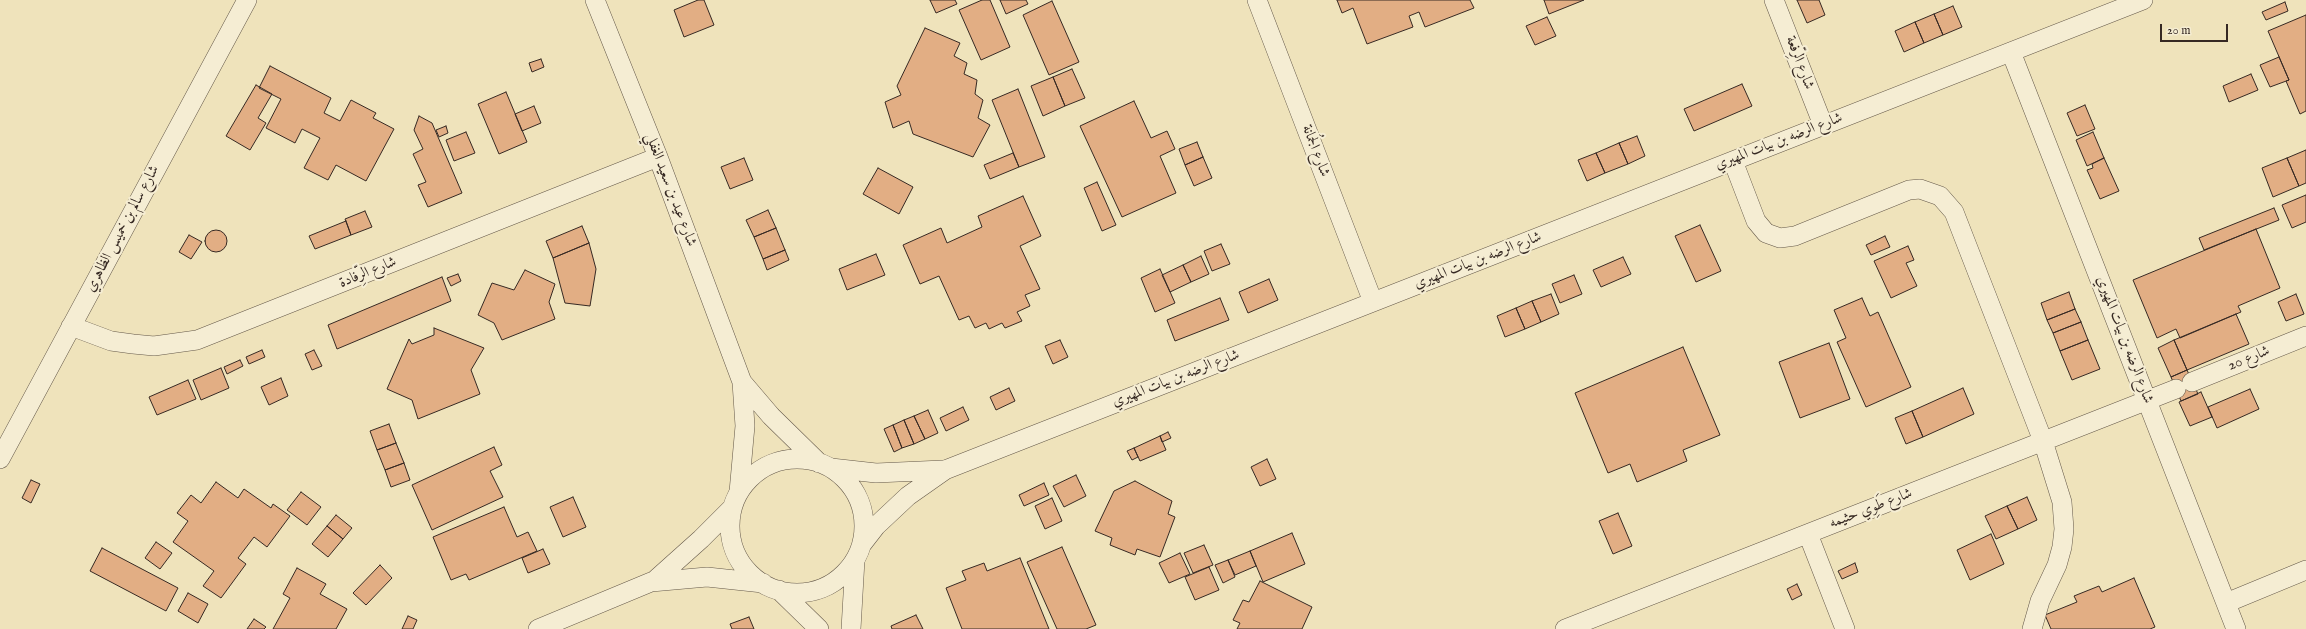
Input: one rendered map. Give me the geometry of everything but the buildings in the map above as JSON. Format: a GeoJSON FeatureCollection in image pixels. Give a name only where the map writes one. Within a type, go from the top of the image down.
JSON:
{"type":"FeatureCollection","features":[{"type":"Feature","properties":{"kind":"street","name":"شارع سالم بن خميس الظاهري"},"geometry":{"type":"LineString","coordinates":[[0,459],[247,0]]}},
{"type":"Feature","properties":{"kind":"street","name":"شارع عيد بن سعيد الغفلي"},"geometry":{"type":"LineString","coordinates":[[595,0],[658,157],[742,382],[745,433],[736,500]]}},
{"type":"Feature","properties":{"kind":"street","name":"شارع الجُمانة"},"geometry":{"type":"LineString","coordinates":[[1257,0],[1373,302]]}},
{"type":"Feature","properties":{"kind":"street","name":"شارع الرِّفعة"},"geometry":{"type":"LineString","coordinates":[[1774,0],[1823,125]]}},
{"type":"Feature","properties":{"kind":"street","name":"شارع الرضه بن بيات المهيري"},"geometry":{"type":"LineString","coordinates":[[858,552],[876,526],[908,496],[945,470],[2143,0]]}},
{"type":"Feature","properties":{"kind":"street","name":"شارع الرضه بن بيات المهيري"},"geometry":{"type":"LineString","coordinates":[[2011,52],[2236,629]]}},
{"type":"Feature","properties":{"kind":"street","name":"شارع الرِّفادة"},"geometry":{"type":"LineString","coordinates":[[71,326],[111,341],[133,344],[154,346],[197,340],[658,157]]}},
{"type":"Feature","properties":{"kind":"street"},"geometry":{"type":"LineString","coordinates":[[1733,161],[1756,221],[1766,233],[1780,238],[1796,236],[1909,190],[1930,192],[1948,203],[1958,222],[2043,442],[2062,502],[2064,528],[2057,565],[2040,601],[2032,629]]}},
{"type":"Feature","properties":{"kind":"street","name":"شارع 20"},"geometry":{"type":"LineString","coordinates":[[2184,386],[2306,336]]}},
{"type":"Feature","properties":{"kind":"street","name":"شارع عيد بن سعيد الغفلي"},"geometry":{"type":"LineString","coordinates":[[742,382],[776,422],[825,465]]}},
{"type":"Feature","properties":{"kind":"street","name":"شارع طَوِي حثيمه"},"geometry":{"type":"LineString","coordinates":[[1565,629],[2184,386]]}},
{"type":"Feature","properties":{"kind":"street"},"geometry":{"type":"LineString","coordinates":[[538,629],[651,582],[701,540],[736,500],[748,480],[760,470],[774,463],[804,459],[825,465],[845,479],[862,509],[864,526],[858,552],[851,629]]}},
{"type":"Feature","properties":{"kind":"street","name":"شارع الرضه بن بيات المهيري"},"geometry":{"type":"LineString","coordinates":[[825,465],[876,473],[945,470]]}},
{"type":"Feature","properties":{"kind":"street"},"geometry":{"type":"LineString","coordinates":[[736,500],[730,525],[732,543],[738,559],[749,573],[771,587],[819,629]]}},
{"type":"Feature","properties":{"kind":"street"},"geometry":{"type":"LineString","coordinates":[[1808,534],[1845,629]]}},
{"type":"Feature","properties":{"kind":"street"},"geometry":{"type":"LineString","coordinates":[[651,582],[707,577],[771,587],[796,593],[814,591],[830,584],[844,574],[858,552]]}},
{"type":"Feature","properties":{"kind":"street"},"geometry":{"type":"LineString","coordinates":[[2226,603],[2306,570]]}}]}
